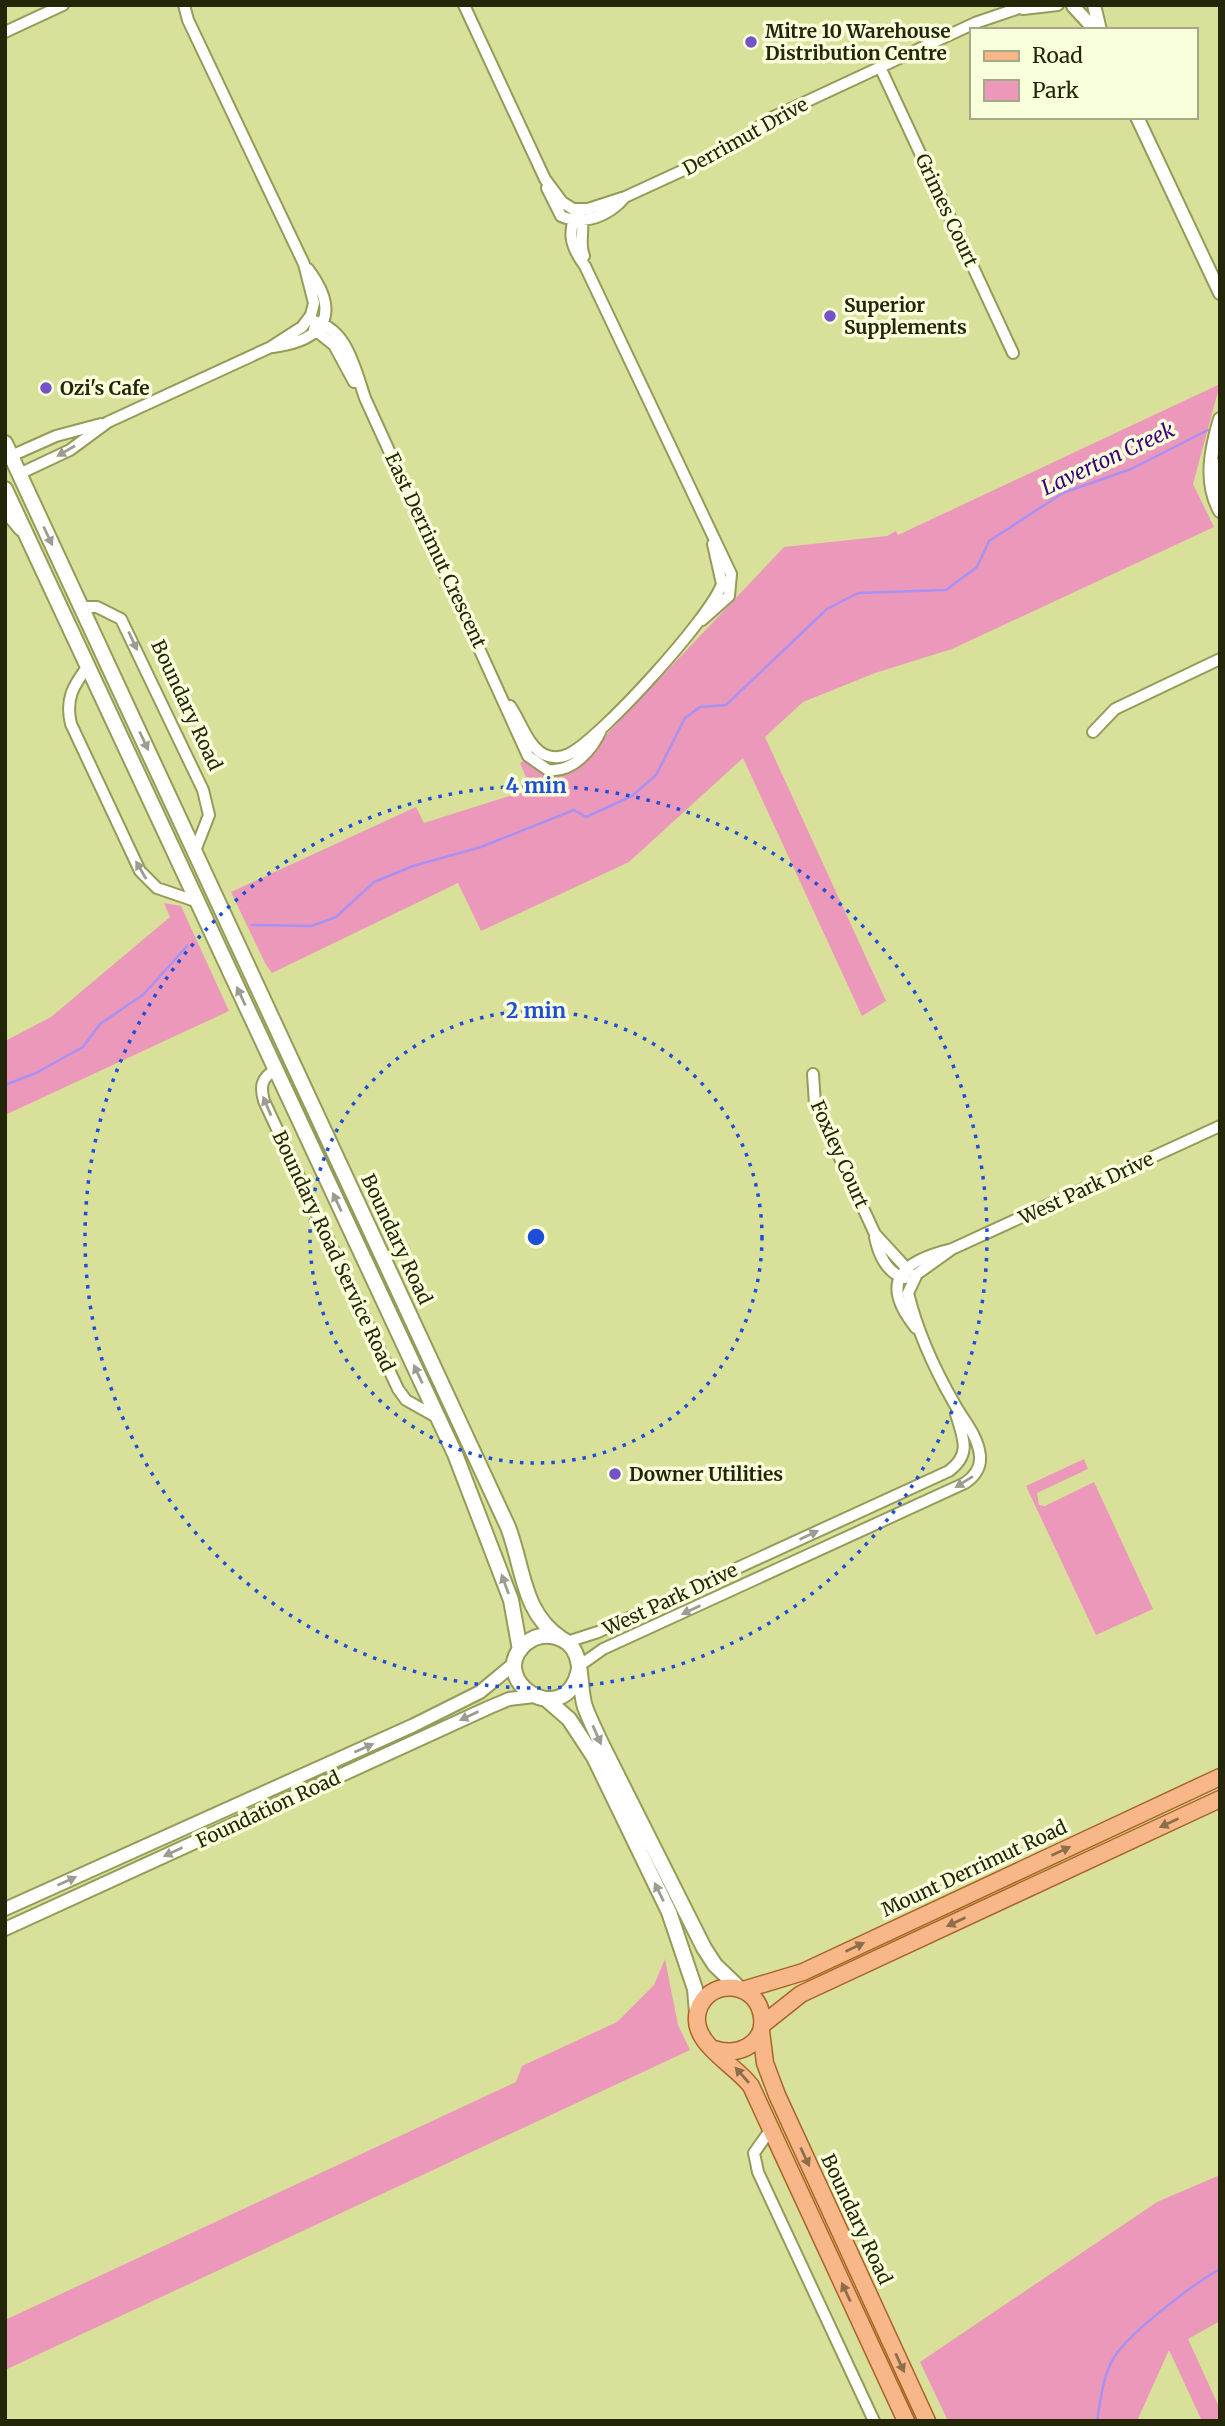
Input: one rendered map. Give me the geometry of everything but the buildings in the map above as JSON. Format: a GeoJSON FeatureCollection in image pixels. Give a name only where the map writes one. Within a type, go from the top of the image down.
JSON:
{"type":"FeatureCollection","features":[{"type":"Feature","properties":{"kind":"main road","name":"Boundary Road"},"geometry":{"type":"LineString","coordinates":[[7,453],[82,607],[508,1527],[519,1555],[527,1594],[538,1619],[565,1641]]}},
{"type":"Feature","properties":{"kind":"main road"},"geometry":{"type":"LineString","coordinates":[[5,481],[19,474]]}},
{"type":"Feature","properties":{"kind":"main road","name":"Boundary Road"},"geometry":{"type":"LineString","coordinates":[[5,489],[438,1418],[511,1600],[518,1656]]}},
{"type":"Feature","properties":{"kind":"main road"},"geometry":{"type":"LineString","coordinates":[[74,636],[82,607]]}},
{"type":"Feature","properties":{"kind":"main road"},"geometry":{"type":"LineString","coordinates":[[275,1070],[293,1061]]}},
{"type":"Feature","properties":{"kind":"main road"},"geometry":{"type":"LineString","coordinates":[[762,2028],[759,2004],[715,1965],[704,1948],[600,1741],[585,1708],[576,1653],[565,1641],[544,1635],[526,1643],[518,1656],[519,1683],[580,1732],[669,1912],[695,1989],[699,2034],[714,2049],[736,2052],[755,2041],[762,2028],[801,1994],[1220,1799]]}},
{"type":"Feature","properties":{"kind":"main road"},"geometry":{"type":"LineString","coordinates":[[540,1698],[565,1694],[572,1688],[579,1668]]}},
{"type":"Feature","properties":{"kind":"main road","name":"Mount Derrimut Road"},"geometry":{"type":"LineString","coordinates":[[741,1989],[803,1972],[1220,1776]]}},
{"type":"Feature","properties":{"kind":"main road"},"geometry":{"type":"LineString","coordinates":[[697,2013],[701,2002],[718,1989],[741,1989]]}},
{"type":"Feature","properties":{"kind":"main road","name":"Boundary Road"},"geometry":{"type":"LineString","coordinates":[[762,2028],[765,2063],[777,2095],[927,2421]]}},
{"type":"Feature","properties":{"kind":"main road","name":"Boundary Road"},"geometry":{"type":"LineString","coordinates":[[714,2049],[751,2086],[906,2421]]}},
{"type":"Feature","properties":{"kind":"street"},"geometry":{"type":"LineString","coordinates":[[5,32],[63,5]]}},
{"type":"Feature","properties":{"kind":"street"},"geometry":{"type":"LineString","coordinates":[[7,453],[108,422],[271,348],[289,344],[320,327],[327,315],[324,298],[304,264],[188,20],[178,5]]}},
{"type":"Feature","properties":{"kind":"street"},"geometry":{"type":"LineString","coordinates":[[184,5],[188,20]]}},
{"type":"Feature","properties":{"kind":"street"},"geometry":{"type":"LineString","coordinates":[[464,5],[545,179],[562,202],[578,217]]}},
{"type":"Feature","properties":{"kind":"street","name":"Derrimut Drive"},"geometry":{"type":"LineString","coordinates":[[578,217],[589,209],[625,197],[715,156],[761,122],[975,23],[1024,7],[1058,5]]}},
{"type":"Feature","properties":{"kind":"street"},"geometry":{"type":"LineString","coordinates":[[1072,5],[1080,5]]}},
{"type":"Feature","properties":{"kind":"street"},"geometry":{"type":"LineString","coordinates":[[1072,5],[1093,28]]}},
{"type":"Feature","properties":{"kind":"street"},"geometry":{"type":"LineString","coordinates":[[1094,5],[1100,28]]}},
{"type":"Feature","properties":{"kind":"street","name":"Grimes Court"},"geometry":{"type":"LineString","coordinates":[[880,67],[1013,353]]}},
{"type":"Feature","properties":{"kind":"street"},"geometry":{"type":"LineString","coordinates":[[1139,119],[1220,293]]}},
{"type":"Feature","properties":{"kind":"street","name":"East Derrimut Crescent"},"geometry":{"type":"LineString","coordinates":[[320,327],[344,342],[365,398],[506,701],[523,747],[534,762],[548,770],[560,770],[577,761],[602,728],[702,620],[722,605],[732,589],[729,566],[709,530],[585,266],[579,245],[578,217]]}},
{"type":"Feature","properties":{"kind":"street"},"geometry":{"type":"LineString","coordinates":[[271,348],[309,320],[314,303],[304,264]]}},
{"type":"Feature","properties":{"kind":"street"},"geometry":{"type":"LineString","coordinates":[[309,320],[320,327]]}},
{"type":"Feature","properties":{"kind":"street"},"geometry":{"type":"LineString","coordinates":[[1220,419],[1212,446],[1210,481],[1220,511]]}},
{"type":"Feature","properties":{"kind":"street"},"geometry":{"type":"LineString","coordinates":[[19,474],[61,455],[108,422]]}},
{"type":"Feature","properties":{"kind":"street"},"geometry":{"type":"LineString","coordinates":[[1220,465],[1220,484]]}},
{"type":"Feature","properties":{"kind":"street"},"geometry":{"type":"LineString","coordinates":[[5,512],[30,543]]}},
{"type":"Feature","properties":{"kind":"street","name":"Boundary Road"},"geometry":{"type":"LineString","coordinates":[[82,607],[97,607],[121,619],[203,790],[209,815],[195,851]]}},
{"type":"Feature","properties":{"kind":"street"},"geometry":{"type":"LineString","coordinates":[[1093,733],[1115,709],[1220,659]]}},
{"type":"Feature","properties":{"kind":"street"},"geometry":{"type":"LineString","coordinates":[[88,666],[72,688],[69,698],[71,724],[140,871],[157,888],[198,902]]}},
{"type":"Feature","properties":{"kind":"street","name":"Boundary Road Service Road"},"geometry":{"type":"LineString","coordinates":[[275,1070],[267,1074],[262,1085],[264,1101],[398,1390],[406,1400],[438,1418]]}},
{"type":"Feature","properties":{"kind":"street","name":"Foxley Court"},"geometry":{"type":"LineString","coordinates":[[813,1073],[815,1104],[875,1234],[902,1272],[913,1279]]}},
{"type":"Feature","properties":{"kind":"street","name":"West Park Drive"},"geometry":{"type":"LineString","coordinates":[[902,1272],[922,1259],[952,1249],[1220,1126]]}},
{"type":"Feature","properties":{"kind":"street","name":"West Park Drive"},"geometry":{"type":"LineString","coordinates":[[913,1279],[952,1249]]}},
{"type":"Feature","properties":{"kind":"street"},"geometry":{"type":"LineString","coordinates":[[902,1272],[896,1286],[902,1303],[921,1332]]}},
{"type":"Feature","properties":{"kind":"street"},"geometry":{"type":"LineString","coordinates":[[913,1279],[908,1293],[921,1332],[954,1403],[976,1440],[980,1464]]}},
{"type":"Feature","properties":{"kind":"street"},"geometry":{"type":"LineString","coordinates":[[954,1403],[964,1436],[964,1454],[980,1464]]}},
{"type":"Feature","properties":{"kind":"street","name":"West Park Drive"},"geometry":{"type":"LineString","coordinates":[[565,1641],[598,1632],[949,1471],[964,1454]]}},
{"type":"Feature","properties":{"kind":"street","name":"West Park Drive"},"geometry":{"type":"LineString","coordinates":[[579,1668],[603,1649],[965,1483],[975,1475],[980,1464]]}},
{"type":"Feature","properties":{"kind":"street"},"geometry":{"type":"LineString","coordinates":[[771,1552],[785,1566]]}},
{"type":"Feature","properties":{"kind":"street"},"geometry":{"type":"LineString","coordinates":[[771,1552],[772,1572]]}},
{"type":"Feature","properties":{"kind":"street","name":"Foundation Road"},"geometry":{"type":"LineString","coordinates":[[5,1909],[414,1725],[480,1692],[518,1656]]}},
{"type":"Feature","properties":{"kind":"street","name":"Foundation Road"},"geometry":{"type":"LineString","coordinates":[[5,1929],[509,1699],[540,1698]]}},
{"type":"Feature","properties":{"kind":"street"},"geometry":{"type":"LineString","coordinates":[[414,1725],[422,1739]]}},
{"type":"Feature","properties":{"kind":"street"},"geometry":{"type":"LineString","coordinates":[[771,2129],[754,2153],[758,2172],[874,2421]]}},
{"type":"Feature","properties":{"kind":"green space"},"geometry":{"type":"Polygon","coordinates":[[[1220,384],[1193,484],[1214,527],[952,649],[875,673],[803,702],[765,737],[886,1001],[862,1016],[743,758],[629,862],[481,931],[458,883],[272,973],[265,963],[231,892],[416,807],[424,823],[531,789],[520,763],[525,760],[536,769],[548,773],[560,774],[573,770],[784,547],[887,536],[896,531],[898,535],[1220,384]]]}},
{"type":"Feature","properties":{"kind":"green space"},"geometry":{"type":"Polygon","coordinates":[[[164,903],[181,906],[229,1011],[5,1115],[5,1041],[51,1017],[170,917],[164,903]]]}},
{"type":"Feature","properties":{"kind":"green space"},"geometry":{"type":"Polygon","coordinates":[[[1084,1459],[1088,1469],[1037,1493],[1039,1505],[1045,1506],[1094,1482],[1153,1609],[1096,1635],[1026,1486],[1084,1459]]]}},
{"type":"Feature","properties":{"kind":"green space"},"geometry":{"type":"Polygon","coordinates":[[[665,1959],[678,2025],[690,2050],[5,2370],[5,2320],[516,2082],[522,2066],[617,2022],[654,1985],[665,1959]]]}},
{"type":"Feature","properties":{"kind":"green space"},"geometry":{"type":"Polygon","coordinates":[[[1220,2175],[1220,2321],[1188,2339],[1220,2409],[1220,2421],[1202,2421],[1169,2350],[1137,2421],[948,2421],[920,2362],[1157,2202],[1220,2175]]]}},
{"type":"Feature","properties":{"kind":"waterway","name":"Laverton Creek"},"geometry":{"type":"LineString","coordinates":[[252,925],[311,926],[336,917],[374,882],[413,866],[481,847],[574,810],[586,817],[632,796],[656,775],[685,718],[700,707],[726,705],[827,609],[858,593],[946,590],[977,567],[989,541],[1063,493],[1131,469],[1208,430]]}},
{"type":"Feature","properties":{"kind":"waterway","name":"Laverton Creek"},"geometry":{"type":"LineString","coordinates":[[5,1085],[36,1073],[83,1047],[100,1024],[144,994],[187,946]]}},
{"type":"Feature","properties":{"kind":"waterway"},"geometry":{"type":"LineString","coordinates":[[1097,2421],[1101,2394],[1112,2360],[1125,2343],[1165,2308],[1220,2269]]}},
{"type":"Feature","properties":{"kind":"place","name":"Mitre 10 Warehouse Distribution Centre"},"geometry":{"type":"Point","coordinates":[751,42]}},
{"type":"Feature","properties":{"kind":"place","name":"Superior Supplements"},"geometry":{"type":"Point","coordinates":[830,316]}},
{"type":"Feature","properties":{"kind":"place","name":"Ozi's Cafe"},"geometry":{"type":"Point","coordinates":[46,388]}},
{"type":"Feature","properties":{"kind":"place","name":"Downer Utilities"},"geometry":{"type":"Point","coordinates":[615,1474]}}]}
